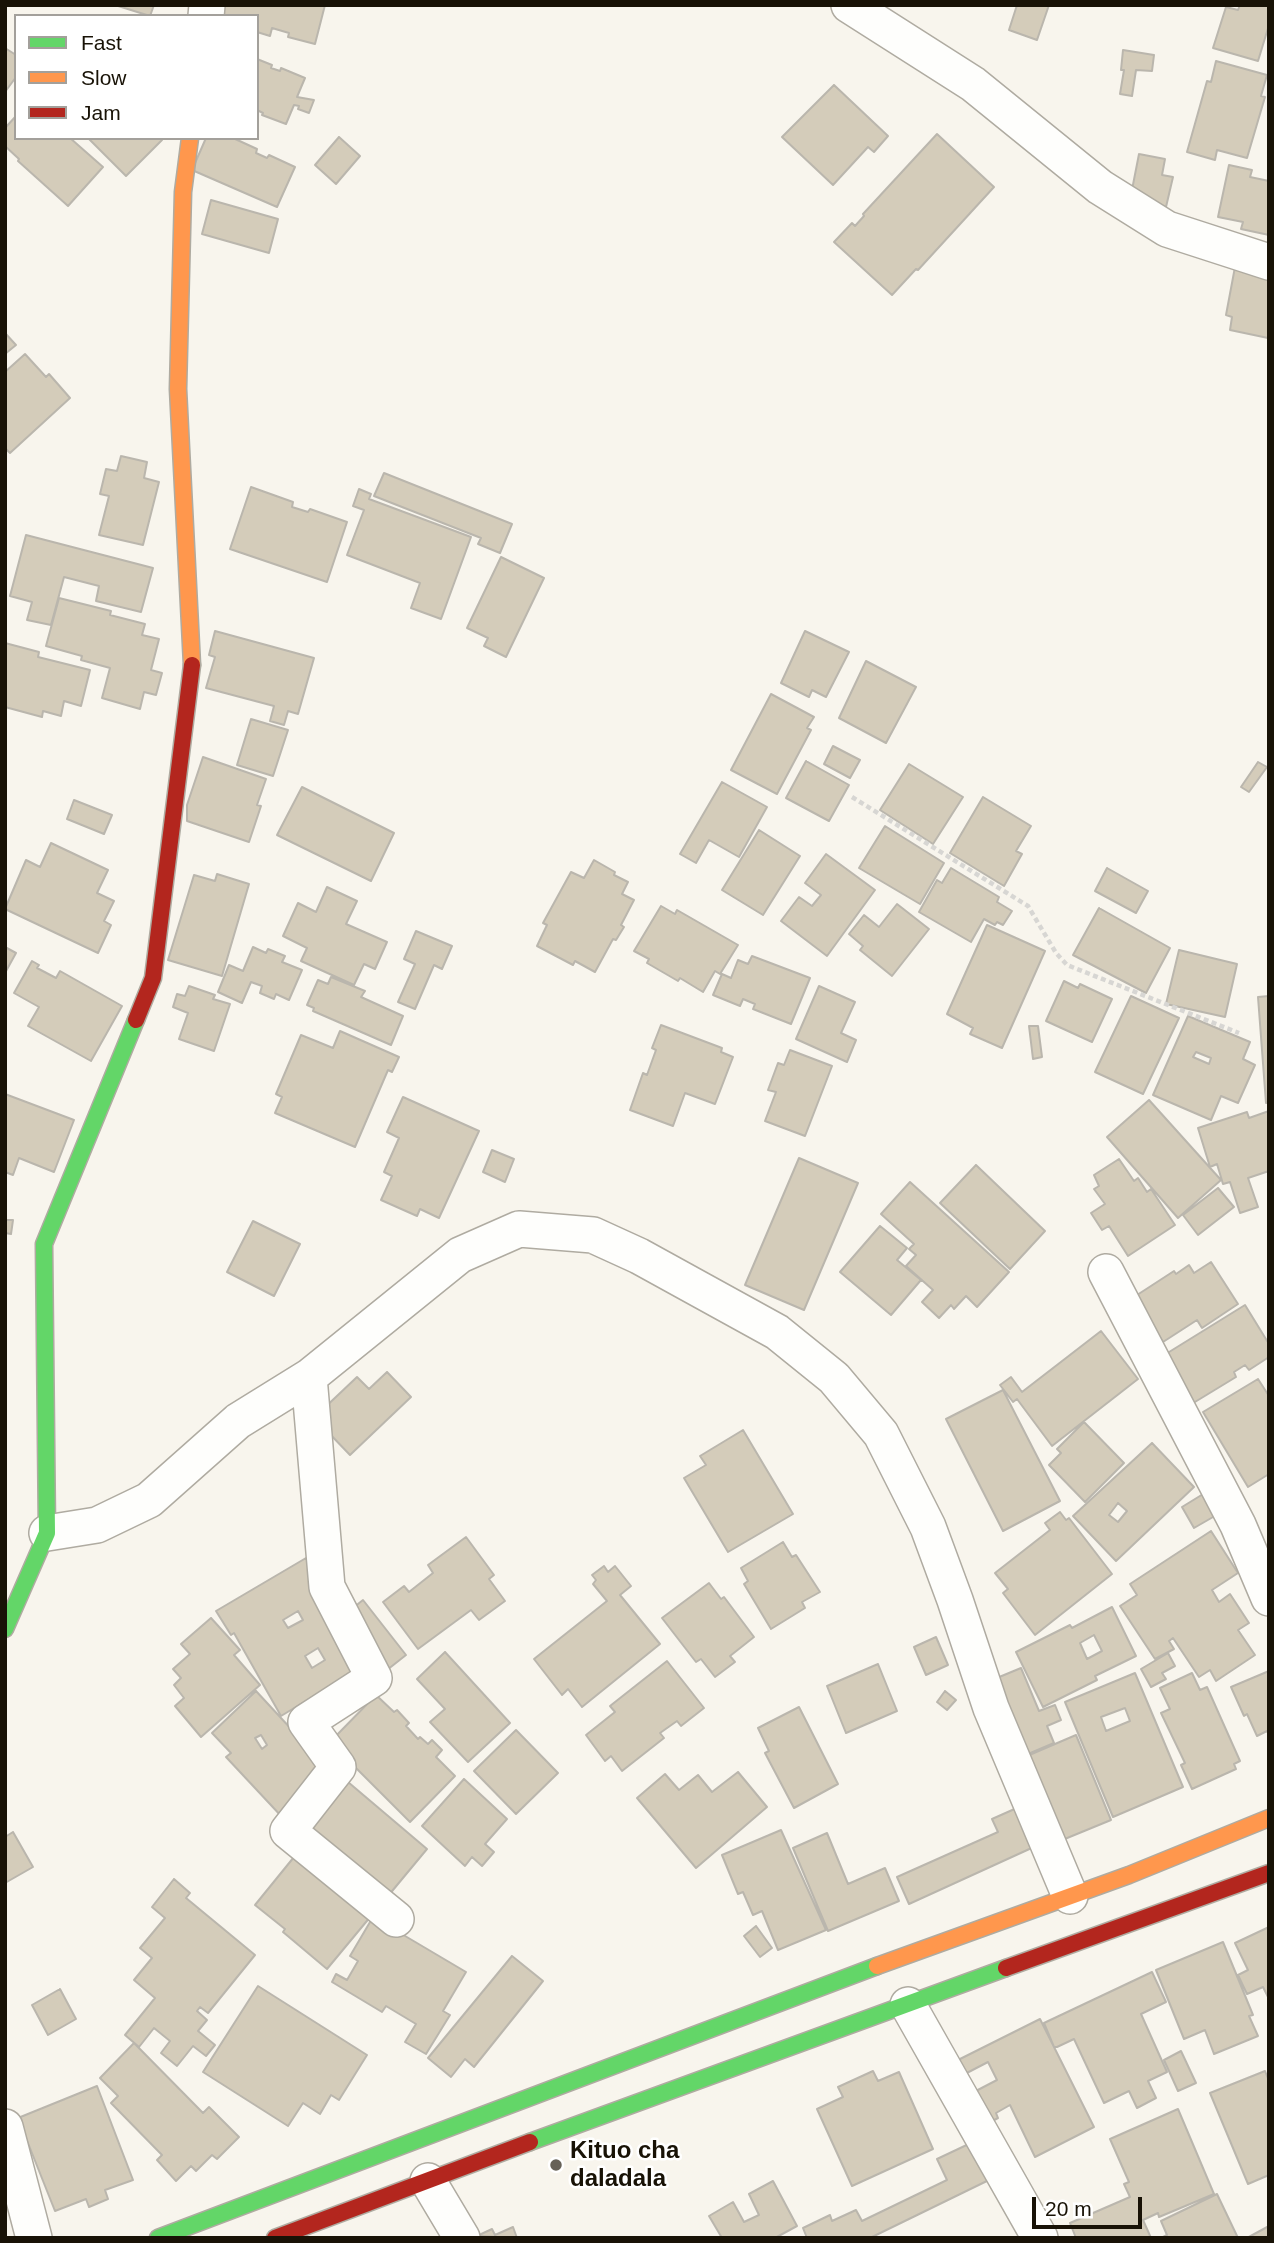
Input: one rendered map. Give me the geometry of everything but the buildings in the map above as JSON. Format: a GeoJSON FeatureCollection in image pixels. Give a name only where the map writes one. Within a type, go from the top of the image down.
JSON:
{"type":"FeatureCollection","features":[{"type":"Feature","properties":{"kind":"main road"},"geometry":{"type":"LineString","coordinates":[[5,1629],[47,1533],[44,1244],[153,978],[191,671],[178,389],[183,192],[190,140]]}},
{"type":"Feature","properties":{"kind":"main road"},"geometry":{"type":"LineString","coordinates":[[158,2238],[884,1963],[1070,1896],[1269,1818]]}},
{"type":"Feature","properties":{"kind":"main road"},"geometry":{"type":"LineString","coordinates":[[275,2238],[1269,1873]]}},
{"type":"Feature","properties":{"kind":"street"},"geometry":{"type":"LineString","coordinates":[[849,5],[973,84],[1100,187],[1167,229],[1269,262]]}},
{"type":"Feature","properties":{"kind":"street"},"geometry":{"type":"LineString","coordinates":[[47,1533],[97,1525],[149,1500],[238,1421],[309,1377],[460,1255],[519,1229],[593,1235],[639,1256],[777,1332],[834,1378],[881,1434],[928,1527],[990,1708],[1070,1896]]}},
{"type":"Feature","properties":{"kind":"street"},"geometry":{"type":"LineString","coordinates":[[1107,1272],[1238,1525],[1269,1598]]}},
{"type":"Feature","properties":{"kind":"street"},"geometry":{"type":"LineString","coordinates":[[309,1377],[327,1587],[374,1678],[306,1722],[338,1768],[288,1831],[396,1919]]}},
{"type":"Feature","properties":{"kind":"street"},"geometry":{"type":"LineString","coordinates":[[908,2005],[1041,2238]]}},
{"type":"Feature","properties":{"kind":"street"},"geometry":{"type":"LineString","coordinates":[[5,2127],[34,2238]]}},
{"type":"Feature","properties":{"kind":"street"},"geometry":{"type":"LineString","coordinates":[[428,2181],[461,2238]]}},
{"type":"Feature","properties":{"kind":"path"},"geometry":{"type":"LineString","coordinates":[[852,797],[1028,906],[1056,953],[1067,965],[1239,1033]]}},
{"type":"Feature","properties":{"kind":"traffic: fast"},"geometry":{"type":"LineString","coordinates":[[5,1629],[47,1533],[44,1244],[136,1020]]}},
{"type":"Feature","properties":{"kind":"traffic: fast"},"geometry":{"type":"LineString","coordinates":[[158,2238],[877,1966]]}},
{"type":"Feature","properties":{"kind":"traffic: fast"},"geometry":{"type":"LineString","coordinates":[[530,2142],[1006,1968]]}},
{"type":"Feature","properties":{"kind":"traffic: slow"},"geometry":{"type":"LineString","coordinates":[[190,140],[183,192],[178,389],[192,665]]}},
{"type":"Feature","properties":{"kind":"traffic: slow"},"geometry":{"type":"LineString","coordinates":[[877,1966],[1129,1875],[1269,1818]]}},
{"type":"Feature","properties":{"kind":"traffic: jam"},"geometry":{"type":"LineString","coordinates":[[136,1020],[153,978],[192,665]]}},
{"type":"Feature","properties":{"kind":"traffic: jam"},"geometry":{"type":"LineString","coordinates":[[1006,1968],[1269,1873]]}},
{"type":"Feature","properties":{"kind":"traffic: jam"},"geometry":{"type":"LineString","coordinates":[[275,2238],[530,2142]]}},
{"type":"Feature","properties":{"kind":"place","name":"Kituo cha daladala"},"geometry":{"type":"Point","coordinates":[556,2165]}}]}
